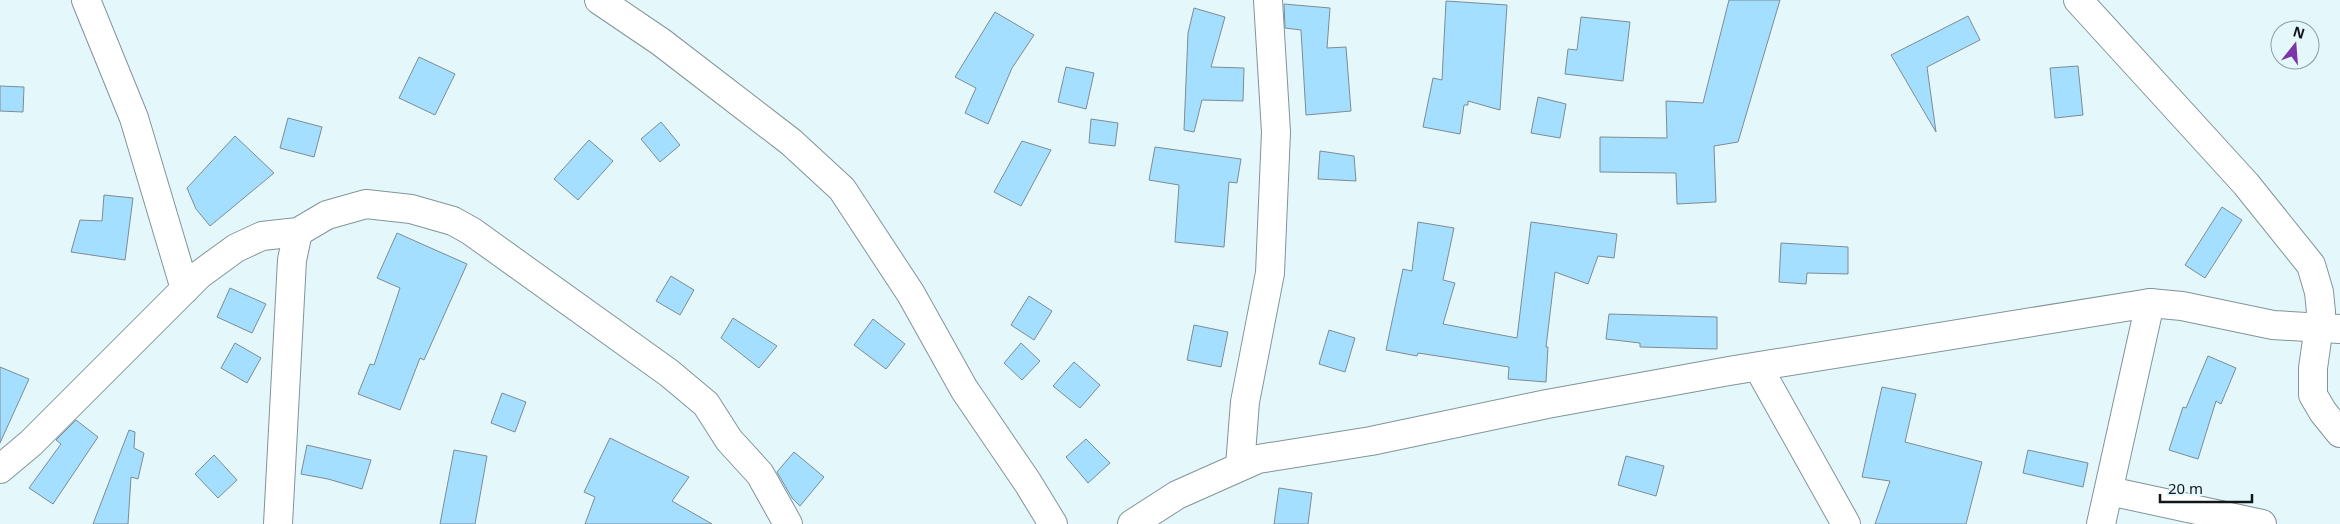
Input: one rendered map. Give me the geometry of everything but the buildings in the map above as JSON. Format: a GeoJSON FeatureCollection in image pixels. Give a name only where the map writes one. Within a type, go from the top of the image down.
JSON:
{"type":"FeatureCollection","features":[{"type":"Feature","properties":{"kind":"street"},"geometry":{"type":"LineString","coordinates":[[86,0],[134,118],[185,289]]}},
{"type":"Feature","properties":{"kind":"street"},"geometry":{"type":"LineString","coordinates":[[599,0],[662,42],[791,142],[842,189],[911,294],[964,389],[1028,483],[1053,524]]}},
{"type":"Feature","properties":{"kind":"street"},"geometry":{"type":"LineString","coordinates":[[2078,0],[2246,184],[2311,265],[2330,328],[2313,368],[2314,396],[2323,412],[2340,433]]}},
{"type":"Feature","properties":{"kind":"street"},"geometry":{"type":"LineString","coordinates":[[1240,466],[1245,402],[1270,273],[1276,132],[1269,2]]}},
{"type":"Feature","properties":{"kind":"street"},"geometry":{"type":"LineString","coordinates":[[0,469],[31,443],[199,275],[236,248],[262,236],[298,232],[327,215],[366,204],[411,209],[453,221],[471,231],[669,373],[706,404],[729,440],[760,474],[788,524]]}},
{"type":"Feature","properties":{"kind":"street"},"geometry":{"type":"LineString","coordinates":[[278,524],[292,260],[298,232]]}},
{"type":"Feature","properties":{"kind":"street"},"geometry":{"type":"LineString","coordinates":[[1132,524],[1177,494],[1258,459],[1371,440],[1547,404],[1758,367],[2150,303],[2191,307],[2273,326],[2330,328]]}},
{"type":"Feature","properties":{"kind":"street"},"geometry":{"type":"LineString","coordinates":[[2101,524],[2150,303]]}},
{"type":"Feature","properties":{"kind":"street"},"geometry":{"type":"LineString","coordinates":[[1758,367],[1846,524]]}},
{"type":"Feature","properties":{"kind":"street"},"geometry":{"type":"LineString","coordinates":[[2109,491],[2262,524]]}}]}
